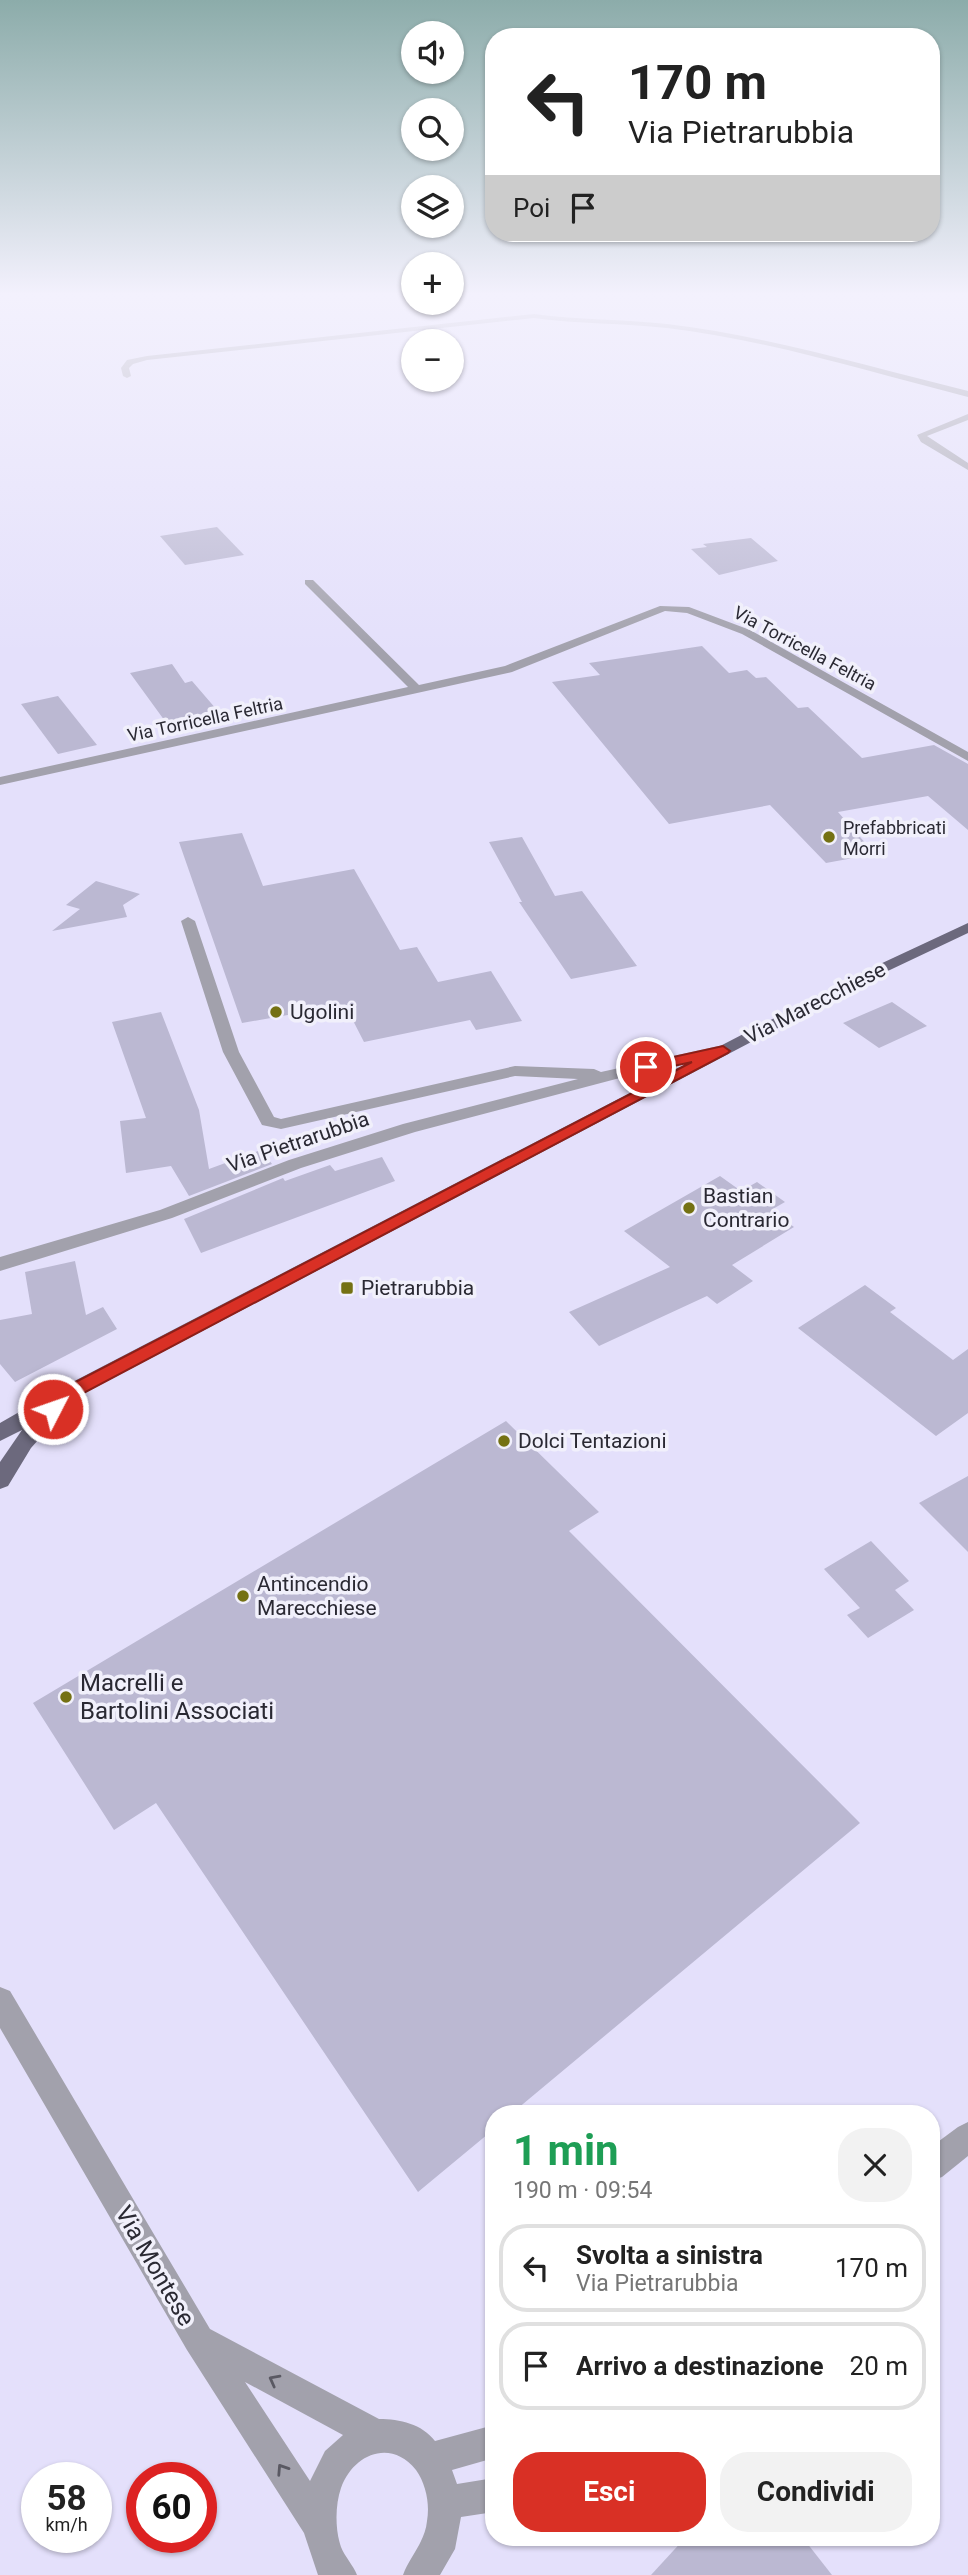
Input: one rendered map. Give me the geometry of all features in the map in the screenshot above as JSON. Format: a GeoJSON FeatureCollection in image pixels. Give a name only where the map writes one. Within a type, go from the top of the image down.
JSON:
{"type":"FeatureCollection","features":[{"type":"Feature","properties":{"kind":"main road","name":"Via Marecchiese"},"geometry":{"type":"LineString","coordinates":[[0,1433],[68,1393],[868,975],[968,927]]}},
{"type":"Feature","properties":{"kind":"main road","name":"Via Marecchiese"},"geometry":{"type":"LineString","coordinates":[[0,1480],[24,1442],[68,1393]]}},
{"type":"Feature","properties":{"kind":"street"},"geometry":{"type":"LineString","coordinates":[[968,417],[922,435],[924,440],[968,467]]}},
{"type":"Feature","properties":{"kind":"street"},"geometry":{"type":"LineString","coordinates":[[309,582],[417,690]]}},
{"type":"Feature","properties":{"kind":"street","name":"Via Torricella Feltria"},"geometry":{"type":"LineString","coordinates":[[0,781],[508,668],[664,608],[689,610],[746,632],[968,757]]}},
{"type":"Feature","properties":{"kind":"street","name":"Via Pietrarubbia"},"geometry":{"type":"LineString","coordinates":[[188,921],[231,1052],[268,1121],[281,1124],[515,1071],[615,1074]]}},
{"type":"Feature","properties":{"kind":"street","name":"Via Pietrarubbia"},"geometry":{"type":"LineString","coordinates":[[0,1264],[166,1214],[295,1164],[409,1128],[615,1074],[723,1051]]}},
{"type":"Feature","properties":{"kind":"street","name":"Via Montese"},"geometry":{"type":"LineString","coordinates":[[0,2001],[198,2339],[319,2526]]}},
{"type":"Feature","properties":{"kind":"street"},"geometry":{"type":"LineString","coordinates":[[940,2159],[968,2137]]}},
{"type":"Feature","properties":{"kind":"street"},"geometry":{"type":"LineString","coordinates":[[198,2339],[377,2436],[397,2437],[415,2444],[431,2459],[441,2479],[446,2502],[445,2525],[440,2545],[430,2565],[420,2575]]}},
{"type":"Feature","properties":{"kind":"street","name":"Via Montese"},"geometry":{"type":"LineString","coordinates":[[340,2575],[325,2551],[319,2526],[320,2499],[328,2475],[342,2456],[358,2442],[377,2436]]}},
{"type":"Feature","properties":{"kind":"street"},"geometry":{"type":"LineString","coordinates":[[431,2459],[485,2444]]}},
{"type":"Feature","properties":{"kind":"street"},"geometry":{"type":"LineString","coordinates":[[446,2502],[485,2496]]}},
{"type":"Feature","properties":{"kind":"building"},"geometry":{"type":"Polygon","coordinates":[[[217,527],[244,555],[185,565],[160,536],[217,527]]]}},
{"type":"Feature","properties":{"kind":"building"},"geometry":{"type":"Polygon","coordinates":[[[751,538],[778,561],[719,575],[691,549],[707,547],[703,544],[751,538]]]}},
{"type":"Feature","properties":{"kind":"building"},"geometry":{"type":"Polygon","coordinates":[[[702,646],[729,673],[747,670],[756,678],[766,677],[798,708],[808,707],[862,758],[934,745],[968,764],[968,830],[928,796],[838,812],[875,854],[826,863],[770,805],[669,824],[552,682],[600,675],[589,663],[702,646]]]}},
{"type":"Feature","properties":{"kind":"building"},"geometry":{"type":"Polygon","coordinates":[[[172,664],[185,683],[192,681],[223,717],[170,728],[130,673],[172,664]]]}},
{"type":"Feature","properties":{"kind":"building"},"geometry":{"type":"Polygon","coordinates":[[[58,696],[97,745],[58,754],[21,704],[58,696]]]}},
{"type":"Feature","properties":{"kind":"building"},"geometry":{"type":"Polygon","coordinates":[[[242,833],[263,886],[354,869],[400,950],[417,947],[438,982],[491,971],[522,1021],[476,1030],[470,1020],[364,1042],[345,1005],[242,1023],[179,842],[242,833]]]}},
{"type":"Feature","properties":{"kind":"building"},"geometry":{"type":"Polygon","coordinates":[[[522,837],[555,896],[582,891],[637,966],[571,979],[519,902],[522,902],[489,842],[522,837]]]}},
{"type":"Feature","properties":{"kind":"building"},"geometry":{"type":"Polygon","coordinates":[[[96,881],[140,894],[123,905],[127,917],[52,931],[80,909],[66,905],[96,881]]]}},
{"type":"Feature","properties":{"kind":"building"},"geometry":{"type":"Polygon","coordinates":[[[892,1002],[927,1026],[879,1048],[843,1023],[892,1002]]]}},
{"type":"Feature","properties":{"kind":"building"},"geometry":{"type":"Polygon","coordinates":[[[161,1012],[199,1110],[209,1169],[261,1150],[272,1164],[189,1196],[171,1166],[126,1173],[120,1121],[146,1118],[112,1022],[161,1012]]]}},
{"type":"Feature","properties":{"kind":"building"},"geometry":{"type":"Polygon","coordinates":[[[382,1157],[395,1181],[201,1253],[184,1219],[283,1178],[285,1181],[330,1165],[335,1171],[382,1157]]]}},
{"type":"Feature","properties":{"kind":"building"},"geometry":{"type":"Polygon","coordinates":[[[720,1176],[741,1191],[757,1182],[785,1202],[771,1210],[794,1227],[732,1265],[753,1281],[717,1304],[707,1296],[599,1346],[569,1312],[670,1267],[624,1231],[720,1176]]]}},
{"type":"Feature","properties":{"kind":"building"},"geometry":{"type":"Polygon","coordinates":[[[75,1261],[86,1315],[103,1307],[117,1329],[15,1382],[0,1364],[0,1320],[32,1314],[25,1272],[75,1261]]]}},
{"type":"Feature","properties":{"kind":"building"},"geometry":{"type":"Polygon","coordinates":[[[865,1285],[896,1308],[890,1312],[953,1360],[968,1349],[968,1413],[936,1436],[798,1328],[865,1285]]]}},
{"type":"Feature","properties":{"kind":"building"},"geometry":{"type":"Polygon","coordinates":[[[506,1421],[599,1512],[569,1531],[860,1823],[522,2105],[485,2105],[485,2136],[418,2192],[156,1803],[114,1830],[33,1703],[506,1421]]]}},
{"type":"Feature","properties":{"kind":"building"},"geometry":{"type":"Polygon","coordinates":[[[968,1476],[968,1552],[919,1503],[968,1476]]]}},
{"type":"Feature","properties":{"kind":"building"},"geometry":{"type":"Polygon","coordinates":[[[871,1541],[909,1581],[895,1590],[914,1610],[868,1638],[847,1615],[860,1608],[824,1569],[871,1541]]]}},
{"type":"Feature","properties":{"kind":"building"},"geometry":{"type":"Polygon","coordinates":[[[678,2546],[809,2546],[832,2575],[651,2575],[678,2546]]]}},
{"type":"Feature","properties":{"kind":"place","name":"Prefabbricati Morri"},"geometry":{"type":"Point","coordinates":[829,837]}},
{"type":"Feature","properties":{"kind":"place","name":"Ugolini"},"geometry":{"type":"Point","coordinates":[276,1012]}},
{"type":"Feature","properties":{"kind":"place","name":"Bastian Contrario"},"geometry":{"type":"Point","coordinates":[689,1208]}},
{"type":"Feature","properties":{"kind":"place","name":"Pietrarubbia"},"geometry":{"type":"Point","coordinates":[347,1288]}},
{"type":"Feature","properties":{"kind":"place","name":"Dolci Tentazioni"},"geometry":{"type":"Point","coordinates":[504,1441]}},
{"type":"Feature","properties":{"kind":"place","name":"Antincendio Marecchiese"},"geometry":{"type":"Point","coordinates":[243,1596]}},
{"type":"Feature","properties":{"kind":"place","name":"Macrelli e Bartolini Associati"},"geometry":{"type":"Point","coordinates":[66,1697]}},
{"type":"Feature","properties":{"kind":"route"},"geometry":{"type":"LineString","coordinates":[[53,1409],[68,1393],[723,1051],[646,1067]]}}]}
